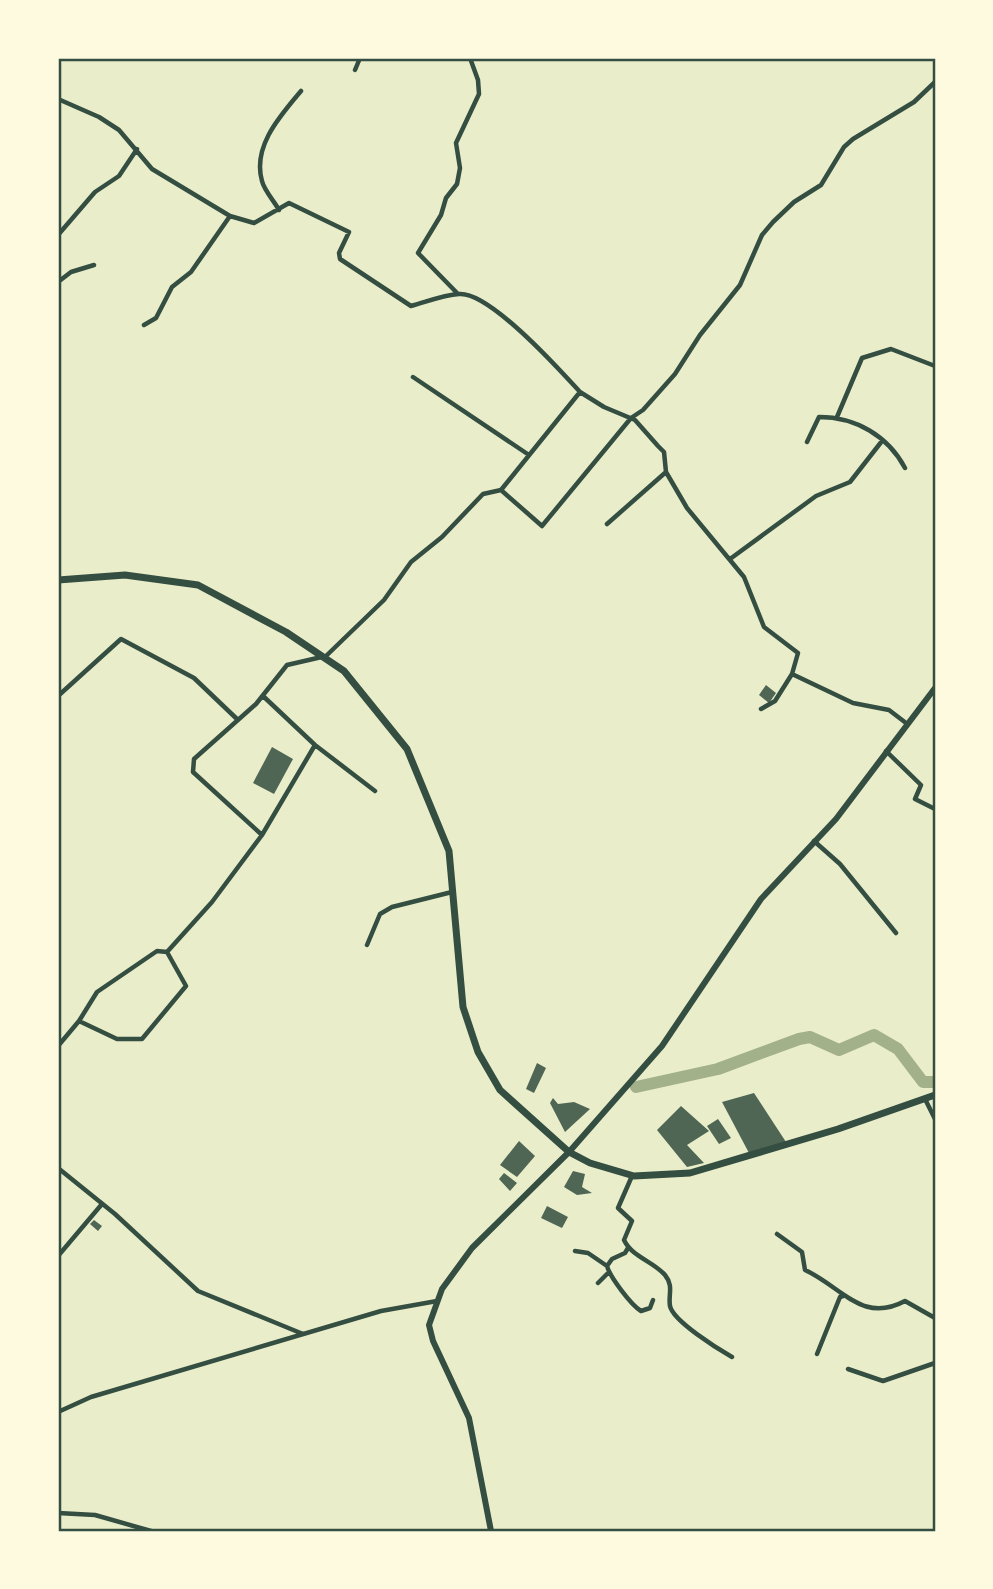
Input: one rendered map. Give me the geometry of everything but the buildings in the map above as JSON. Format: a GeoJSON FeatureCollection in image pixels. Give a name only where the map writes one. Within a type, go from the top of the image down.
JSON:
{"type":"FeatureCollection","features":[{"type":"Feature","properties":{"kind":"highway"},"geometry":{"type":"LineString","coordinates":[[58,580],[125,576],[198,585],[230,599],[326,656],[344,671],[407,749],[449,851],[463,1007],[478,1052],[500,1090],[569,1152],[590,1163],[632,1176],[673,1175],[713,1167],[935,1095]]}},
{"type":"Feature","properties":{"kind":"main road"},"geometry":{"type":"LineString","coordinates":[[491,1531],[469,1418],[433,1341],[429,1325],[437,1301],[453,1270],[569,1152],[662,1046],[761,899],[836,819],[935,688]]}},
{"type":"Feature","properties":{"kind":"street"},"geometry":{"type":"LineString","coordinates":[[355,70],[360,58]]}},
{"type":"Feature","properties":{"kind":"street"},"geometry":{"type":"LineString","coordinates":[[458,294],[418,253],[441,215],[446,198],[457,184],[459,156],[456,143],[479,94],[478,80],[470,58]]}},
{"type":"Feature","properties":{"kind":"street"},"geometry":{"type":"LineString","coordinates":[[501,490],[542,527],[631,418],[643,410],[675,374],[700,335],[740,285],[762,235],[773,222],[794,202],[821,186],[844,147],[853,139],[914,102],[935,82]]}},
{"type":"Feature","properties":{"kind":"street"},"geometry":{"type":"LineString","coordinates":[[279,210],[261,180],[262,160],[273,124],[301,91]]}},
{"type":"Feature","properties":{"kind":"street"},"geometry":{"type":"LineString","coordinates":[[58,99],[99,117],[119,130],[152,169],[230,216],[254,223],[289,203],[349,232],[339,253],[341,260],[411,306],[458,294],[468,295],[506,316],[580,392],[631,418],[664,452],[666,472],[697,522],[744,577],[764,627],[798,653],[792,674],[775,701],[761,709]]}},
{"type":"Feature","properties":{"kind":"street"},"geometry":{"type":"LineString","coordinates":[[58,235],[95,192],[119,176],[137,149]]}},
{"type":"Feature","properties":{"kind":"street"},"geometry":{"type":"LineString","coordinates":[[144,325],[156,318],[172,287],[191,272],[230,216]]}},
{"type":"Feature","properties":{"kind":"street"},"geometry":{"type":"LineString","coordinates":[[58,282],[71,272],[93,265]]}},
{"type":"Feature","properties":{"kind":"street"},"geometry":{"type":"LineString","coordinates":[[837,417],[862,358],[891,349],[935,366]]}},
{"type":"Feature","properties":{"kind":"street"},"geometry":{"type":"LineString","coordinates":[[413,377],[530,455]]}},
{"type":"Feature","properties":{"kind":"street"},"geometry":{"type":"LineString","coordinates":[[262,835],[193,772],[194,759],[262,696],[287,665],[326,656],[384,600],[411,562],[442,537],[483,494],[501,490],[580,392]]}},
{"type":"Feature","properties":{"kind":"street"},"geometry":{"type":"LineString","coordinates":[[807,442],[819,417],[837,417],[856,423],[888,444],[905,468]]}},
{"type":"Feature","properties":{"kind":"street"},"geometry":{"type":"LineString","coordinates":[[730,559],[816,496],[850,482],[882,441]]}},
{"type":"Feature","properties":{"kind":"street"},"geometry":{"type":"LineString","coordinates":[[607,524],[666,472]]}},
{"type":"Feature","properties":{"kind":"street"},"geometry":{"type":"LineString","coordinates":[[58,696],[121,639],[194,678],[238,720]]}},
{"type":"Feature","properties":{"kind":"street"},"geometry":{"type":"LineString","coordinates":[[792,674],[853,703],[889,710],[906,723]]}},
{"type":"Feature","properties":{"kind":"street"},"geometry":{"type":"LineString","coordinates":[[262,696],[314,745],[375,791]]}},
{"type":"Feature","properties":{"kind":"street"},"geometry":{"type":"LineString","coordinates":[[167,952],[212,902],[262,835],[314,745]]}},
{"type":"Feature","properties":{"kind":"street"},"geometry":{"type":"LineString","coordinates":[[885,751],[921,785],[915,799],[935,808]]}},
{"type":"Feature","properties":{"kind":"street"},"geometry":{"type":"LineString","coordinates":[[814,841],[840,864],[896,933]]}},
{"type":"Feature","properties":{"kind":"street"},"geometry":{"type":"LineString","coordinates":[[367,945],[380,914],[392,907],[452,892]]}},
{"type":"Feature","properties":{"kind":"street"},"geometry":{"type":"LineString","coordinates":[[58,1046],[79,1021],[97,992],[157,951],[167,952]]}},
{"type":"Feature","properties":{"kind":"street"},"geometry":{"type":"LineString","coordinates":[[79,1021],[117,1039],[142,1040],[186,985],[167,952]]}},
{"type":"Feature","properties":{"kind":"street"},"geometry":{"type":"LineString","coordinates":[[925,1099],[935,1119]]}},
{"type":"Feature","properties":{"kind":"street"},"geometry":{"type":"LineString","coordinates":[[58,1168],[198,1291],[303,1334]]}},
{"type":"Feature","properties":{"kind":"street"},"geometry":{"type":"LineString","coordinates":[[632,1176],[618,1208],[632,1222],[624,1240],[628,1248],[665,1275],[671,1285],[670,1306],[677,1319],[732,1357]]}},
{"type":"Feature","properties":{"kind":"street"},"geometry":{"type":"LineString","coordinates":[[58,1256],[102,1204]]}},
{"type":"Feature","properties":{"kind":"street"},"geometry":{"type":"LineString","coordinates":[[778,1234],[803,1252],[805,1270],[824,1279],[844,1296],[872,1310],[882,1310],[905,1301],[935,1318]]}},
{"type":"Feature","properties":{"kind":"street"},"geometry":{"type":"LineString","coordinates":[[598,1283],[628,1248]]}},
{"type":"Feature","properties":{"kind":"street"},"geometry":{"type":"LineString","coordinates":[[575,1251],[588,1253],[608,1269],[627,1301],[641,1311],[650,1308],[653,1300]]}},
{"type":"Feature","properties":{"kind":"street"},"geometry":{"type":"LineString","coordinates":[[817,1354],[832,1310],[839,1297],[844,1296]]}},
{"type":"Feature","properties":{"kind":"street"},"geometry":{"type":"LineString","coordinates":[[58,1412],[91,1397],[381,1311],[437,1301]]}},
{"type":"Feature","properties":{"kind":"street"},"geometry":{"type":"LineString","coordinates":[[848,1369],[883,1381],[935,1363]]}},
{"type":"Feature","properties":{"kind":"street"},"geometry":{"type":"LineString","coordinates":[[58,1513],[95,1515],[151,1531]]}},
{"type":"Feature","properties":{"kind":"waterway"},"geometry":{"type":"LineString","coordinates":[[636,1087],[718,1069],[799,1039],[810,1037],[839,1050],[874,1035],[898,1049],[923,1082],[935,1082]]}}]}
